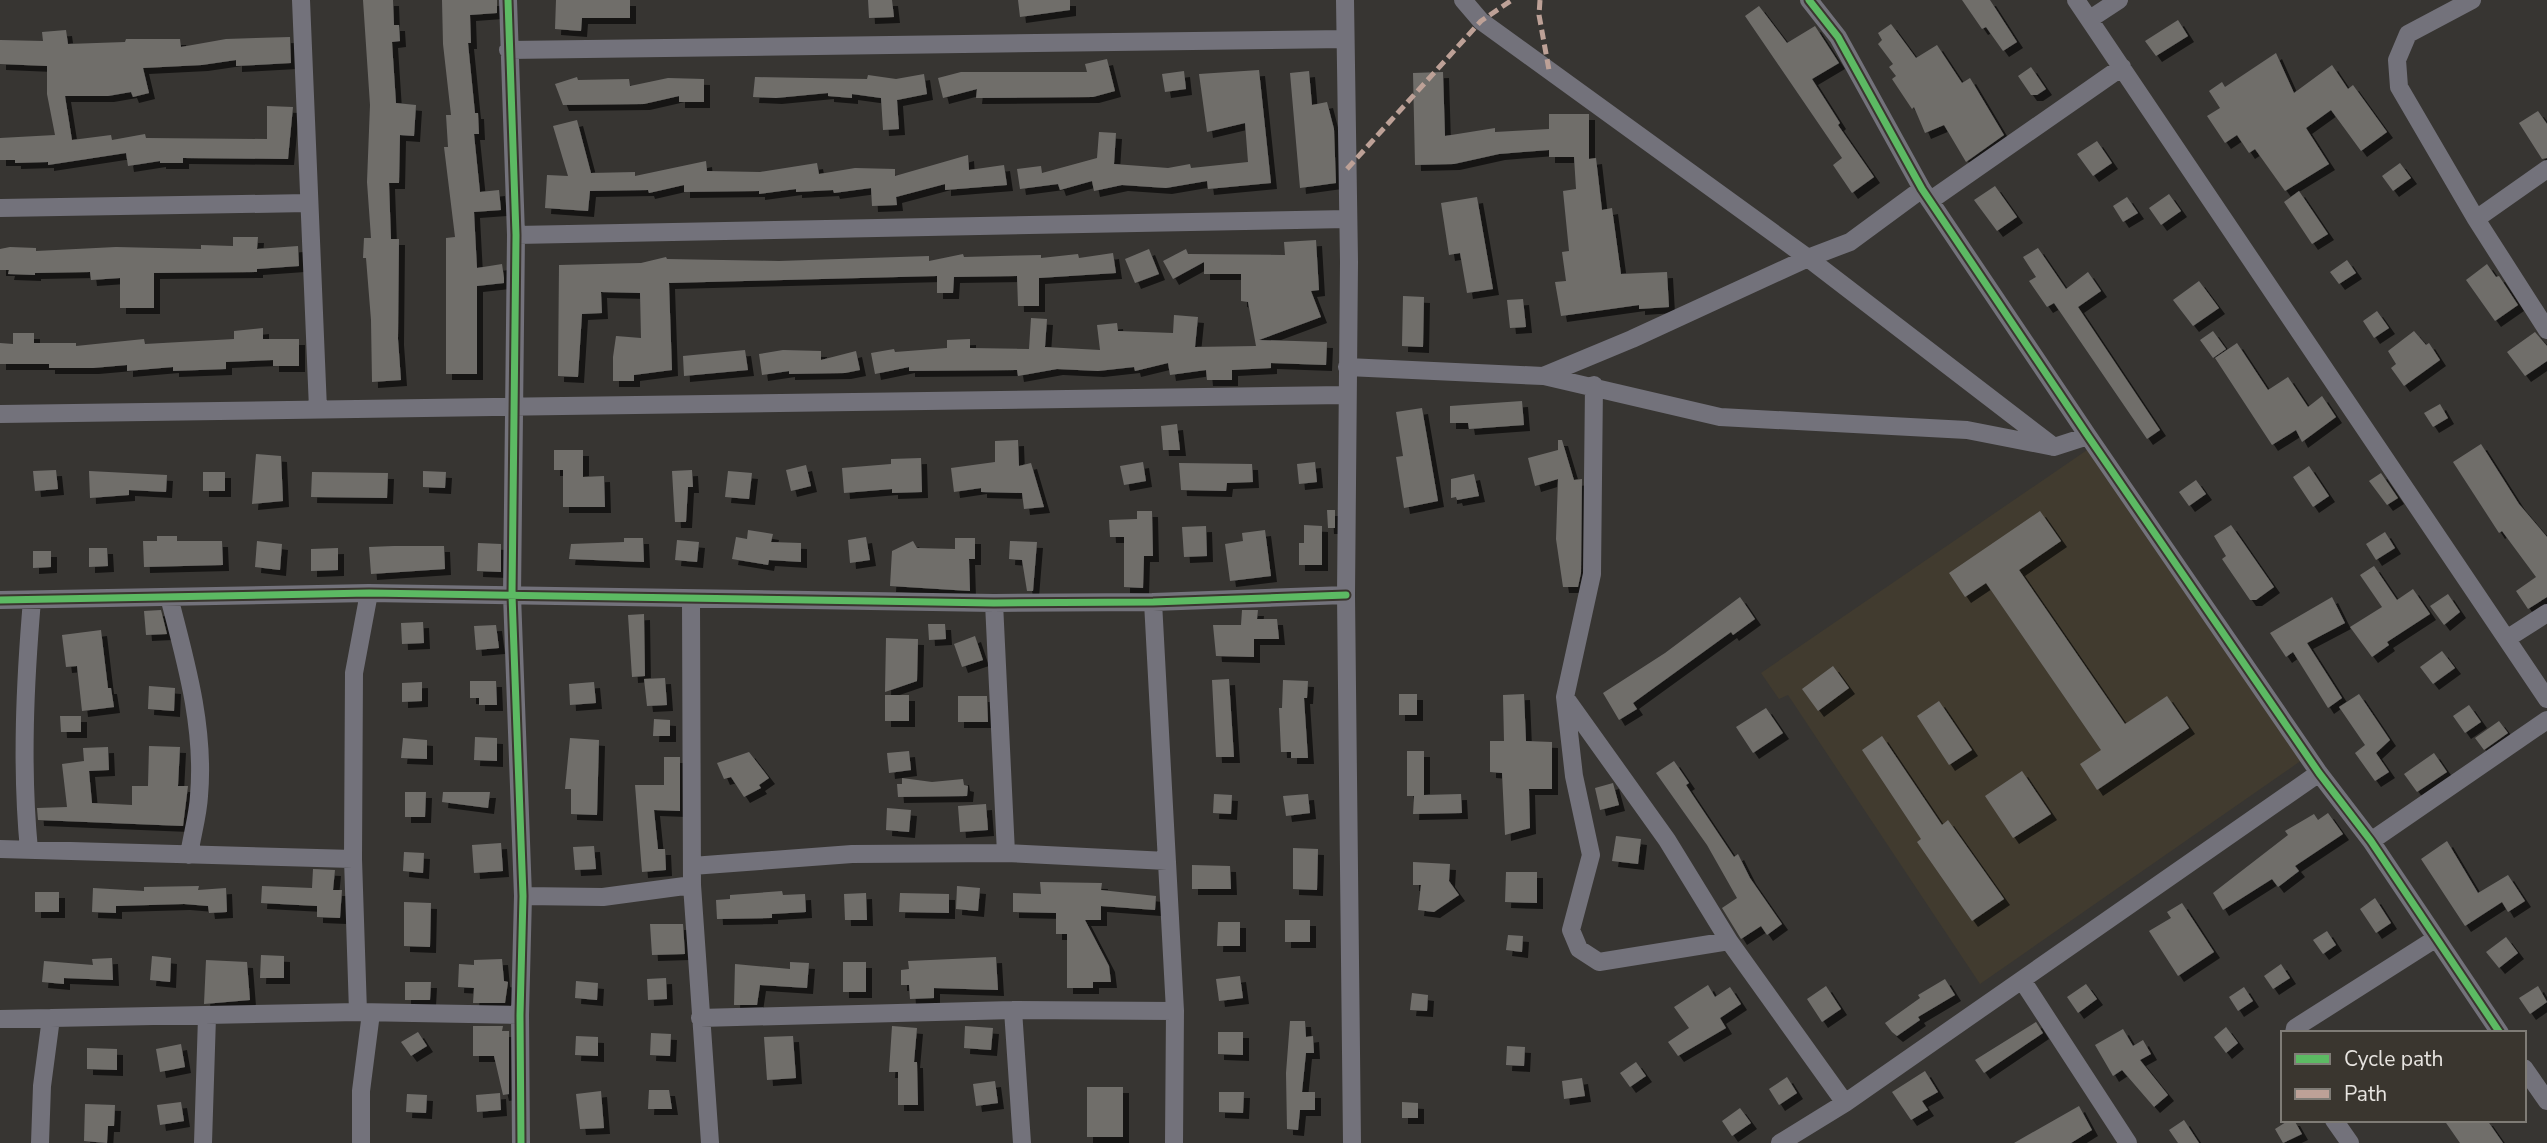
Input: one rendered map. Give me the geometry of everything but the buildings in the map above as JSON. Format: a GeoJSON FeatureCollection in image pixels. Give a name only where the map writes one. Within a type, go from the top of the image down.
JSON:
{"type":"FeatureCollection","features":[{"type":"Feature","properties":{"kind":"street"},"geometry":{"type":"LineString","coordinates":[[301,0],[318,409]]}},
{"type":"Feature","properties":{"kind":"street"},"geometry":{"type":"LineString","coordinates":[[508,0],[516,235],[512,595],[523,896],[521,1143]]}},
{"type":"Feature","properties":{"kind":"street"},"geometry":{"type":"LineString","coordinates":[[1345,0],[1348,219],[1346,595],[1352,1143]]}},
{"type":"Feature","properties":{"kind":"street"},"geometry":{"type":"LineString","coordinates":[[1462,0],[1481,21],[1808,258],[2054,447]]}},
{"type":"Feature","properties":{"kind":"street"},"geometry":{"type":"LineString","coordinates":[[1809,0],[1838,37],[1927,195],[2088,436],[2319,773],[2371,841],[2499,1031]]}},
{"type":"Feature","properties":{"kind":"street"},"geometry":{"type":"LineString","coordinates":[[2077,0],[2547,699]]}},
{"type":"Feature","properties":{"kind":"street"},"geometry":{"type":"LineString","coordinates":[[2090,19],[2119,0]]}},
{"type":"Feature","properties":{"kind":"street"},"geometry":{"type":"LineString","coordinates":[[2472,0],[2408,34],[2397,60],[2399,88],[2476,219],[2547,330]]}},
{"type":"Feature","properties":{"kind":"street"},"geometry":{"type":"LineString","coordinates":[[508,50],[1345,39]]}},
{"type":"Feature","properties":{"kind":"street"},"geometry":{"type":"LineString","coordinates":[[1543,376],[1632,339],[1808,258],[1850,242],[1927,195],[2122,67]]}},
{"type":"Feature","properties":{"kind":"street"},"geometry":{"type":"LineString","coordinates":[[2476,219],[2547,169]]}},
{"type":"Feature","properties":{"kind":"street"},"geometry":{"type":"LineString","coordinates":[[0,208],[308,203]]}},
{"type":"Feature","properties":{"kind":"street"},"geometry":{"type":"LineString","coordinates":[[516,235],[1348,219]]}},
{"type":"Feature","properties":{"kind":"street"},"geometry":{"type":"LineString","coordinates":[[1347,367],[1543,376],[1594,385],[1720,417],[1967,430],[2054,447],[2088,436]]}},
{"type":"Feature","properties":{"kind":"street"},"geometry":{"type":"LineString","coordinates":[[1594,385],[1592,574],[1565,697],[1574,776],[1591,855],[1571,930],[1579,949],[1599,961],[1729,941]]}},
{"type":"Feature","properties":{"kind":"street"},"geometry":{"type":"LineString","coordinates":[[0,414],[1346,395]]}},
{"type":"Feature","properties":{"kind":"street"},"geometry":{"type":"LineString","coordinates":[[0,600],[369,593],[691,601],[994,603],[1153,602],[1346,595]]}},
{"type":"Feature","properties":{"kind":"street"},"geometry":{"type":"LineString","coordinates":[[361,1143],[365,1012],[353,859],[354,673],[369,593]]}},
{"type":"Feature","properties":{"kind":"street"},"geometry":{"type":"LineString","coordinates":[[169,597],[193,687],[198,744],[199,795],[189,855]]}},
{"type":"Feature","properties":{"kind":"street"},"geometry":{"type":"LineString","coordinates":[[29,850],[24,799],[24,684],[32,600]]}},
{"type":"Feature","properties":{"kind":"street"},"geometry":{"type":"LineString","coordinates":[[691,601],[692,885],[710,1143]]}},
{"type":"Feature","properties":{"kind":"street"},"geometry":{"type":"LineString","coordinates":[[1153,602],[1175,1011],[1174,1143]]}},
{"type":"Feature","properties":{"kind":"street"},"geometry":{"type":"LineString","coordinates":[[994,603],[1006,853]]}},
{"type":"Feature","properties":{"kind":"street"},"geometry":{"type":"LineString","coordinates":[[2508,638],[2547,613]]}},
{"type":"Feature","properties":{"kind":"street"},"geometry":{"type":"LineString","coordinates":[[1565,697],[1667,840],[1729,941],[1845,1102]]}},
{"type":"Feature","properties":{"kind":"street"},"geometry":{"type":"LineString","coordinates":[[2371,841],[2547,720]]}},
{"type":"Feature","properties":{"kind":"street"},"geometry":{"type":"LineString","coordinates":[[1780,1143],[1845,1102],[2319,773]]}},
{"type":"Feature","properties":{"kind":"street"},"geometry":{"type":"LineString","coordinates":[[0,849],[353,859]]}},
{"type":"Feature","properties":{"kind":"street"},"geometry":{"type":"LineString","coordinates":[[692,866],[852,854],[1006,853],[1167,861]]}},
{"type":"Feature","properties":{"kind":"street"},"geometry":{"type":"LineString","coordinates":[[523,896],[603,897],[692,885]]}},
{"type":"Feature","properties":{"kind":"street"},"geometry":{"type":"LineString","coordinates":[[2294,1031],[2295,1028],[2435,939]]}},
{"type":"Feature","properties":{"kind":"street"},"geometry":{"type":"LineString","coordinates":[[2022,980],[2127,1143]]}},
{"type":"Feature","properties":{"kind":"street"},"geometry":{"type":"LineString","coordinates":[[700,1018],[1013,1010],[1175,1011]]}},
{"type":"Feature","properties":{"kind":"street"},"geometry":{"type":"LineString","coordinates":[[1013,1010],[1022,1143]]}},
{"type":"Feature","properties":{"kind":"street"},"geometry":{"type":"LineString","coordinates":[[0,1019],[365,1012],[520,1015]]}},
{"type":"Feature","properties":{"kind":"street"},"geometry":{"type":"LineString","coordinates":[[203,1143],[206,1017]]}},
{"type":"Feature","properties":{"kind":"street"},"geometry":{"type":"LineString","coordinates":[[40,1143],[42,1086],[51,1018]]}},
{"type":"Feature","properties":{"kind":"street"},"geometry":{"type":"LineString","coordinates":[[2526,1071],[2547,1101]]}},
{"type":"Feature","properties":{"kind":"street"},"geometry":{"type":"LineString","coordinates":[[2335,1122],[2350,1143]]}},
{"type":"Feature","properties":{"kind":"shaded area"},"geometry":{"type":"Polygon","coordinates":[[[2090,448],[2302,760],[1980,984],[1788,695],[1779,699],[1761,673],[2090,448]]]}},
{"type":"Feature","properties":{"kind":"marked path"},"geometry":{"type":"LineString","coordinates":[[1347,169],[1481,21],[1512,0]]}},
{"type":"Feature","properties":{"kind":"marked path"},"geometry":{"type":"LineString","coordinates":[[1540,0],[1539,15],[1549,70]]}},
{"type":"Feature","properties":{"kind":"cycle path"},"geometry":{"type":"LineString","coordinates":[[508,0],[516,235],[512,595],[523,896],[521,1143]]}},
{"type":"Feature","properties":{"kind":"cycle path"},"geometry":{"type":"LineString","coordinates":[[1809,0],[1838,37],[1922,189],[2088,436],[2319,773],[2371,841],[2499,1031]]}},
{"type":"Feature","properties":{"kind":"cycle path"},"geometry":{"type":"LineString","coordinates":[[0,600],[369,593],[994,603],[1153,602],[1346,595]]}}]}
